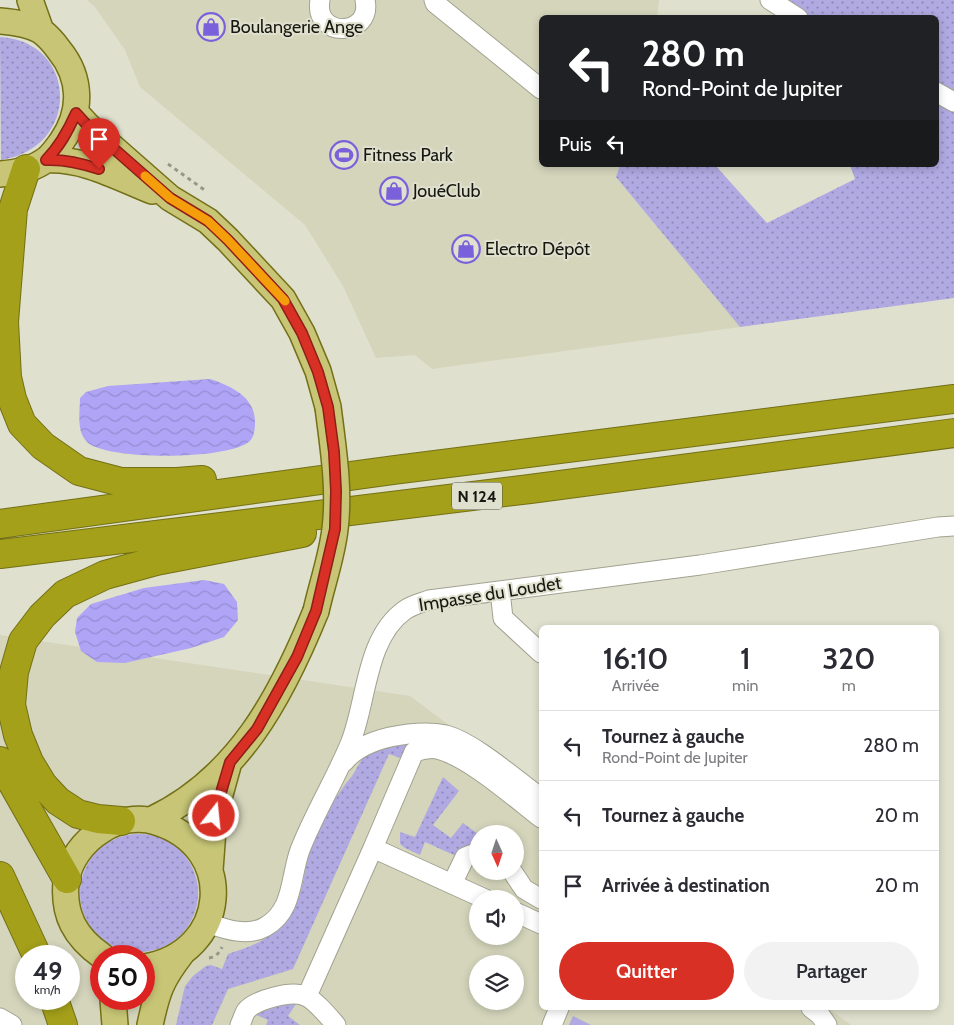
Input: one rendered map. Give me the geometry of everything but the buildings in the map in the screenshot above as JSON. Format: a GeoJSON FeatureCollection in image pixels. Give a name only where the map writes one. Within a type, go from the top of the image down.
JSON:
{"type":"FeatureCollection","features":[{"type":"Feature","properties":{"kind":"highway"},"geometry":{"type":"LineString","coordinates":[[36,164],[13,209],[4,322],[7,377],[12,399],[22,424],[43,446],[78,471],[121,482],[177,482],[394,470]]}},
{"type":"Feature","properties":{"kind":"highway","name":"N 124"},"geometry":{"type":"LineString","coordinates":[[0,524],[394,470],[954,399]]}},
{"type":"Feature","properties":{"kind":"highway","name":"N 124"},"geometry":{"type":"LineString","coordinates":[[0,554],[530,489],[954,433]]}},
{"type":"Feature","properties":{"kind":"highway"},"geometry":{"type":"LineString","coordinates":[[121,822],[78,814],[58,801],[43,785],[29,762],[18,735],[11,705],[14,672],[23,641],[42,616],[65,594],[105,575],[156,561],[530,489]]}},
{"type":"Feature","properties":{"kind":"highway"},"geometry":{"type":"LineString","coordinates":[[0,761],[67,879]]}},
{"type":"Feature","properties":{"kind":"highway"},"geometry":{"type":"LineString","coordinates":[[0,876],[32,945]]}},
{"type":"Feature","properties":{"kind":"highway"},"geometry":{"type":"LineString","coordinates":[[58,1010],[63,1025]]}},
{"type":"Feature","properties":{"kind":"main road"},"geometry":{"type":"LineString","coordinates":[[30,0],[41,31]]}},
{"type":"Feature","properties":{"kind":"main road"},"geometry":{"type":"LineString","coordinates":[[0,21],[28,26],[41,31],[68,61],[77,86],[76,113],[68,133],[53,153],[36,164]]}},
{"type":"Feature","properties":{"kind":"main road"},"geometry":{"type":"LineString","coordinates":[[76,113],[88,126],[170,198]]}},
{"type":"Feature","properties":{"kind":"main road"},"geometry":{"type":"LineString","coordinates":[[0,174],[62,159],[74,161],[99,169],[170,198],[208,221],[222,233],[283,299],[302,333],[318,372],[328,407],[334,452],[335,529],[316,611],[297,657],[257,729],[230,762],[199,791],[174,809],[151,820]]}},
{"type":"Feature","properties":{"kind":"main road"},"geometry":{"type":"LineString","coordinates":[[150,1025],[160,987],[166,974],[182,953],[197,939],[207,923],[212,906],[213,888],[210,870],[214,816],[230,762]]}},
{"type":"Feature","properties":{"kind":"main road"},"geometry":{"type":"LineString","coordinates":[[90,947],[76,932],[69,915],[65,897],[67,879],[72,862],[93,835],[107,826],[121,822],[136,819],[151,820],[170,826],[187,837],[201,852],[210,870]]}},
{"type":"Feature","properties":{"kind":"main road"},"geometry":{"type":"LineString","coordinates":[[155,965],[182,953]]}},
{"type":"Feature","properties":{"kind":"main road"},"geometry":{"type":"LineString","coordinates":[[114,1010],[115,1025]]}},
{"type":"Feature","properties":{"kind":"street"},"geometry":{"type":"LineString","coordinates":[[320,0],[319,11],[322,19],[333,28],[341,30],[350,28],[362,18],[366,5],[365,0]]}},
{"type":"Feature","properties":{"kind":"street"},"geometry":{"type":"LineString","coordinates":[[434,0],[435,3],[539,87]]}},
{"type":"Feature","properties":{"kind":"street"},"geometry":{"type":"LineString","coordinates":[[770,0],[793,15]]}},
{"type":"Feature","properties":{"kind":"street"},"geometry":{"type":"LineString","coordinates":[[939,94],[954,102]]}},
{"type":"Feature","properties":{"kind":"street","name":"Impasse du Loudet"},"geometry":{"type":"LineString","coordinates":[[207,923],[228,930],[250,932],[266,927],[285,908],[299,853],[356,725],[371,665],[380,641],[395,618],[406,609],[429,600],[700,565],[954,526]]}},
{"type":"Feature","properties":{"kind":"street"},"geometry":{"type":"LineString","coordinates":[[500,591],[503,618],[539,651]]}},
{"type":"Feature","properties":{"kind":"street"},"geometry":{"type":"LineString","coordinates":[[338,769],[349,755],[370,743],[416,732],[431,733],[447,736],[471,746],[539,797]]}},
{"type":"Feature","properties":{"kind":"street"},"geometry":{"type":"LineString","coordinates":[[307,996],[414,752],[426,748],[437,748],[466,761],[539,816]]}},
{"type":"Feature","properties":{"kind":"street"},"geometry":{"type":"LineString","coordinates":[[373,848],[469,892]]}},
{"type":"Feature","properties":{"kind":"street"},"geometry":{"type":"LineString","coordinates":[[452,884],[465,857],[469,855]]}},
{"type":"Feature","properties":{"kind":"street"},"geometry":{"type":"LineString","coordinates":[[524,874],[539,884]]}},
{"type":"Feature","properties":{"kind":"street"},"geometry":{"type":"LineString","coordinates":[[518,880],[524,889],[539,898]]}},
{"type":"Feature","properties":{"kind":"street"},"geometry":{"type":"LineString","coordinates":[[524,916],[539,923]]}},
{"type":"Feature","properties":{"kind":"street"},"geometry":{"type":"LineString","coordinates":[[240,1025],[246,1011],[254,1004],[288,994],[307,996],[336,1025]]}},
{"type":"Feature","properties":{"kind":"street"},"geometry":{"type":"LineString","coordinates":[[552,1025],[558,1010]]}},
{"type":"Feature","properties":{"kind":"street"},"geometry":{"type":"LineString","coordinates":[[813,1010],[820,1015],[827,1025]]}},
{"type":"Feature","properties":{"kind":"street"},"geometry":{"type":"LineString","coordinates":[[0,1018],[12,1025]]}},
{"type":"Feature","properties":{"kind":"shaded area"},"geometry":{"type":"Polygon","coordinates":[[[87,0],[659,0],[657,15],[539,15],[539,167],[619,167],[616,177],[740,327],[432,369],[415,355],[376,358],[343,286],[305,225],[140,87],[125,50],[95,7],[87,0]]]}},
{"type":"Feature","properties":{"kind":"shaded area"},"geometry":{"type":"Polygon","coordinates":[[[788,0],[954,0],[954,298],[740,327],[616,177],[619,167],[717,167],[767,223],[855,179],[851,167],[939,167],[939,15],[794,15],[788,0]]]}},
{"type":"Feature","properties":{"kind":"shaded area"},"geometry":{"type":"Polygon","coordinates":[[[0,37],[26,43],[44,56],[56,75],[60,96],[57,117],[46,136],[27,151],[1,160],[0,37]]]}},
{"type":"Feature","properties":{"kind":"shaded area"},"geometry":{"type":"Polygon","coordinates":[[[0,635],[410,696],[539,793],[539,1010],[831,1010],[851,1025],[0,1025],[0,635]]]}},
{"type":"Feature","properties":{"kind":"shaded area"},"geometry":{"type":"Polygon","coordinates":[[[417,738],[403,759],[389,754],[293,969],[228,989],[212,1025],[176,1025],[185,986],[193,976],[206,966],[211,965],[222,969],[228,954],[264,939],[283,924],[290,915],[302,885],[309,854],[328,811],[369,751],[417,738]]]}},
{"type":"Feature","properties":{"kind":"shaded area"},"geometry":{"type":"Polygon","coordinates":[[[443,777],[459,791],[433,825],[451,838],[463,823],[469,827],[469,851],[458,857],[425,842],[420,855],[400,844],[400,832],[415,837],[443,777]]]}},
{"type":"Feature","properties":{"kind":"shaded area"},"geometry":{"type":"Polygon","coordinates":[[[127,835],[151,835],[162,838],[172,844],[188,860],[194,870],[197,881],[197,905],[194,916],[188,926],[172,942],[155,950],[155,945],[111,945],[106,942],[90,926],[84,916],[81,905],[81,881],[84,870],[90,860],[106,844],[116,838],[127,835]]]}},
{"type":"Feature","properties":{"kind":"shaded area"},"geometry":{"type":"Polygon","coordinates":[[[293,1002],[296,1004],[288,1016],[300,1025],[266,1025],[268,1020],[254,1014],[293,1002]]]}},
{"type":"Feature","properties":{"kind":"shaded area"},"geometry":{"type":"Polygon","coordinates":[[[573,1016],[591,1025],[569,1025],[573,1016]]]}},
{"type":"Feature","properties":{"kind":"water"},"geometry":{"type":"Polygon","coordinates":[[[210,379],[234,389],[247,400],[254,414],[255,423],[250,441],[238,447],[219,452],[195,455],[142,455],[118,453],[99,448],[87,442],[81,432],[79,421],[80,398],[86,392],[108,386],[210,379]]]}},
{"type":"Feature","properties":{"kind":"water"},"geometry":{"type":"Polygon","coordinates":[[[204,580],[224,584],[237,602],[238,620],[224,637],[191,648],[125,663],[97,662],[81,651],[75,632],[77,618],[91,604],[144,588],[204,580]]]}},
{"type":"Feature","properties":{"kind":"slow traffic"},"geometry":{"type":"LineString","coordinates":[[145,176],[170,198],[208,221],[256,268],[285,301]]}},
{"type":"Feature","properties":{"kind":"place","name":"Boulangerie Ange"},"geometry":{"type":"Point","coordinates":[211,27]}},
{"type":"Feature","properties":{"kind":"place","name":"Fitness Park"},"geometry":{"type":"Point","coordinates":[344,155]}},
{"type":"Feature","properties":{"kind":"place","name":"JouéClub"},"geometry":{"type":"Point","coordinates":[394,191]}},
{"type":"Feature","properties":{"kind":"place","name":"Electro Dépôt"},"geometry":{"type":"Point","coordinates":[466,249]}},
{"type":"Feature","properties":{"kind":"route"},"geometry":{"type":"LineString","coordinates":[[99,169],[74,161],[62,159],[46,160],[68,133],[76,113],[83,122],[170,198],[208,221],[256,268],[283,299],[302,333],[318,372],[328,407],[334,452],[335,529],[316,611],[297,657],[257,729],[230,762],[214,816]]}}]}
